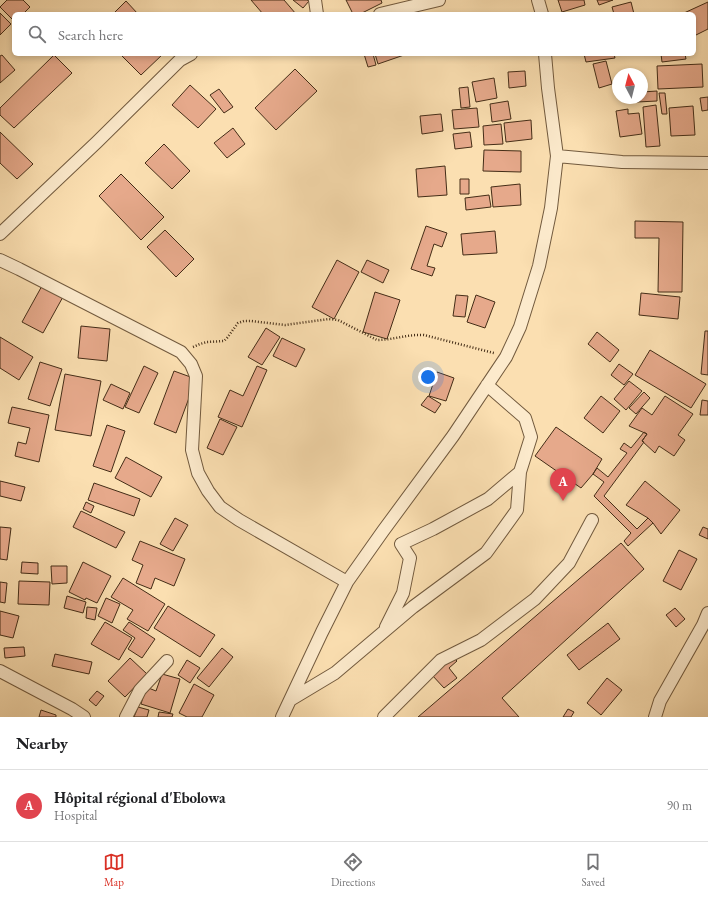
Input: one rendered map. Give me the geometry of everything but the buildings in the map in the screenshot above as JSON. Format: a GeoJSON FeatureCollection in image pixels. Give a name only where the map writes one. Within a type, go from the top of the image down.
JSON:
{"type":"FeatureCollection","features":[{"type":"Feature","properties":{"kind":"street"},"geometry":{"type":"LineString","coordinates":[[315,0],[317,12]]}},
{"type":"Feature","properties":{"kind":"street"},"geometry":{"type":"LineString","coordinates":[[388,12],[439,0]]}},
{"type":"Feature","properties":{"kind":"street"},"geometry":{"type":"LineString","coordinates":[[538,0],[541,12]]}},
{"type":"Feature","properties":{"kind":"street"},"geometry":{"type":"LineString","coordinates":[[0,234],[97,142],[180,60],[187,56]]}},
{"type":"Feature","properties":{"kind":"street"},"geometry":{"type":"LineString","coordinates":[[282,717],[347,582],[453,436],[506,356],[520,327],[540,266],[557,156],[545,56]]}},
{"type":"Feature","properties":{"kind":"street"},"geometry":{"type":"LineString","coordinates":[[557,156],[622,162],[708,163]]}},
{"type":"Feature","properties":{"kind":"street"},"geometry":{"type":"LineString","coordinates":[[0,260],[181,352],[191,364],[196,376],[192,450],[198,473],[208,491],[220,507],[239,520],[347,582]]}},
{"type":"Feature","properties":{"kind":"street"},"geometry":{"type":"LineString","coordinates":[[290,700],[335,673],[413,607],[486,554],[517,510],[520,472],[531,437],[525,418],[487,385]]}},
{"type":"Feature","properties":{"kind":"street"},"geometry":{"type":"LineString","coordinates":[[384,631],[403,593],[410,558],[400,544],[433,529],[488,499],[520,472]]}},
{"type":"Feature","properties":{"kind":"street"},"geometry":{"type":"LineString","coordinates":[[384,717],[441,660],[481,640],[535,599],[569,563],[592,520]]}},
{"type":"Feature","properties":{"kind":"street"},"geometry":{"type":"LineString","coordinates":[[655,717],[660,701],[703,625],[708,613]]}},
{"type":"Feature","properties":{"kind":"street"},"geometry":{"type":"LineString","coordinates":[[126,717],[140,690],[167,661]]}},
{"type":"Feature","properties":{"kind":"street"},"geometry":{"type":"LineString","coordinates":[[0,671],[72,709],[84,717]]}},
{"type":"Feature","properties":{"kind":"path"},"geometry":{"type":"LineString","coordinates":[[181,352],[207,342],[224,341],[228,338],[238,323],[244,321],[285,326],[329,319],[338,320],[377,340],[424,335],[506,356]]}},
{"type":"Feature","properties":{"kind":"place","name":"Hôpital régional d'Ebolowa"},"geometry":{"type":"Point","coordinates":[563,501]}}]}
